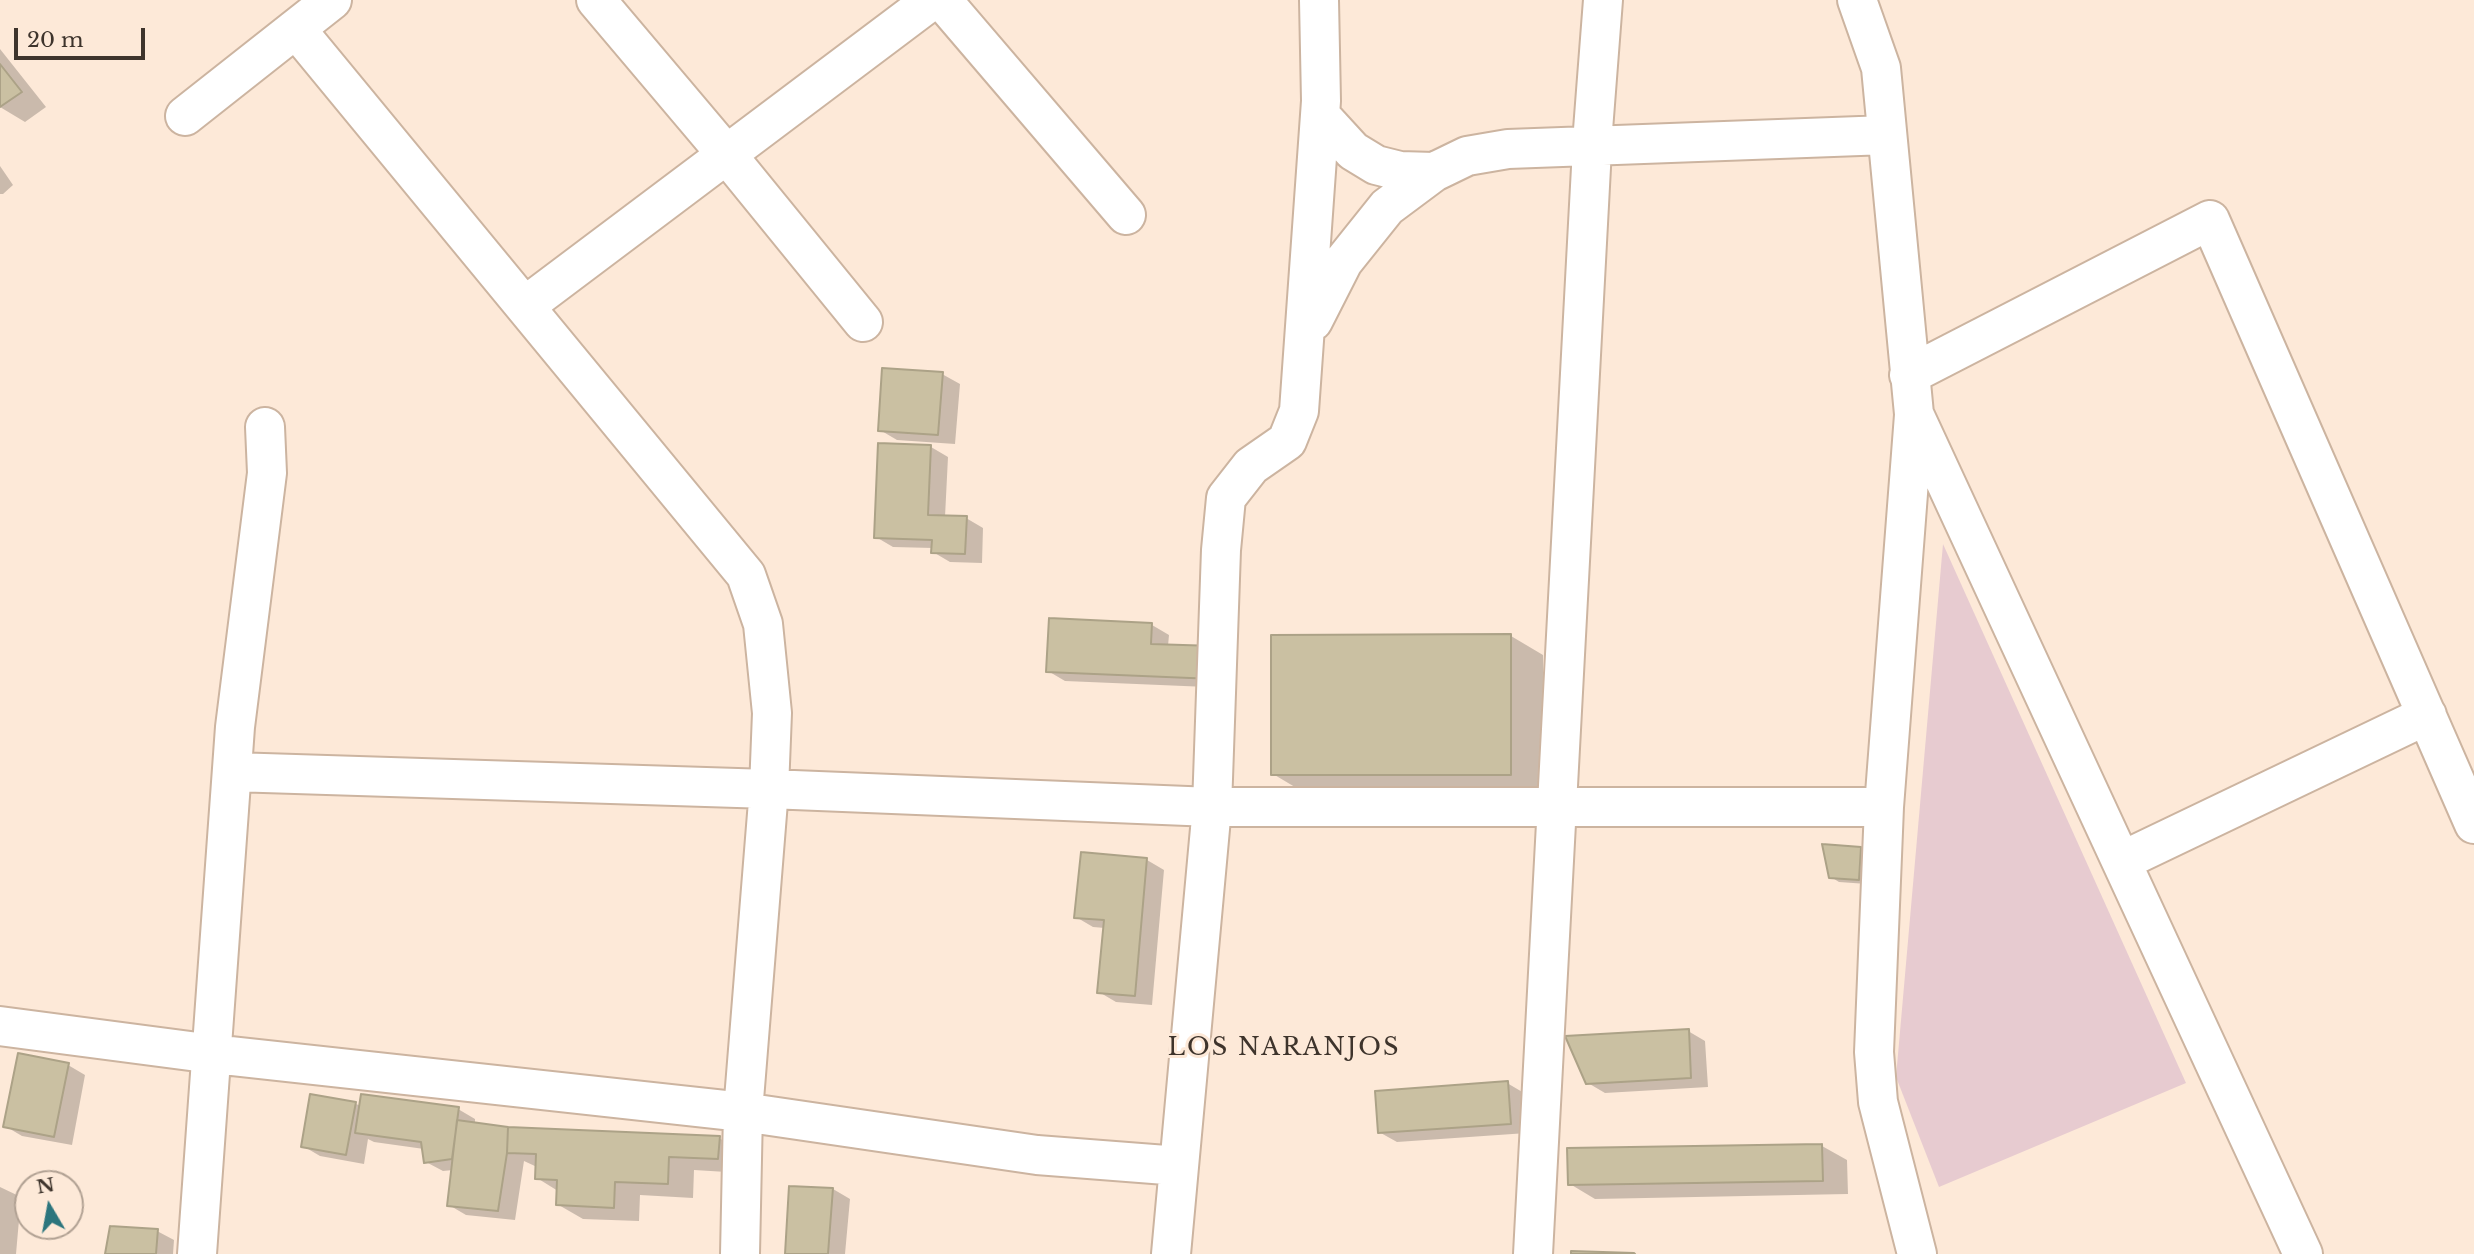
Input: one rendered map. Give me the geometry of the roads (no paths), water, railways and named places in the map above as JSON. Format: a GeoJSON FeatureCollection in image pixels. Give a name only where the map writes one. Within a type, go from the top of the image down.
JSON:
{"type":"FeatureCollection","features":[{"type":"Feature","properties":{"kind":"street"},"geometry":{"type":"LineString","coordinates":[[185,116],[332,0]]}},
{"type":"Feature","properties":{"kind":"street"},"geometry":{"type":"LineString","coordinates":[[596,0],[863,322]]}},
{"type":"Feature","properties":{"kind":"street"},"geometry":{"type":"LineString","coordinates":[[525,306],[932,0]]}},
{"type":"Feature","properties":{"kind":"street"},"geometry":{"type":"LineString","coordinates":[[942,0],[1126,215]]}},
{"type":"Feature","properties":{"kind":"street"},"geometry":{"type":"LineString","coordinates":[[1171,1254],[1212,807],[1221,550],[1226,498],[1251,467],[1286,441],[1299,411],[1320,115],[1319,0]]}},
{"type":"Feature","properties":{"kind":"street"},"geometry":{"type":"LineString","coordinates":[[1533,1254],[1559,807],[1592,146],[1603,0]]}},
{"type":"Feature","properties":{"kind":"street"},"geometry":{"type":"LineString","coordinates":[[1857,0],[1881,68],[1914,414],[1884,807],[1874,1052],[1878,1102],[1917,1254]]}},
{"type":"Feature","properties":{"kind":"street"},"geometry":{"type":"LineString","coordinates":[[296,29],[746,575],[762,624],[772,713],[769,789],[743,1112],[740,1254]]}},
{"type":"Feature","properties":{"kind":"street"},"geometry":{"type":"LineString","coordinates":[[1320,115],[1353,151],[1376,165],[1400,171],[1434,172]]}},
{"type":"Feature","properties":{"kind":"street"},"geometry":{"type":"LineString","coordinates":[[1305,339],[1342,261],[1387,207],[1434,172],[1467,156],[1507,149],[1887,135]]}},
{"type":"Feature","properties":{"kind":"street"},"geometry":{"type":"LineString","coordinates":[[1909,375],[2210,220],[2474,824]]}},
{"type":"Feature","properties":{"kind":"street"},"geometry":{"type":"LineString","coordinates":[[1914,414],[2303,1254]]}},
{"type":"Feature","properties":{"kind":"street"},"geometry":{"type":"LineString","coordinates":[[197,1254],[235,727],[267,472],[265,427]]}},
{"type":"Feature","properties":{"kind":"street"},"geometry":{"type":"LineString","coordinates":[[2122,861],[2427,715]]}},
{"type":"Feature","properties":{"kind":"street"},"geometry":{"type":"LineString","coordinates":[[232,772],[769,789],[1212,807],[1884,807]]}},
{"type":"Feature","properties":{"kind":"street"},"geometry":{"type":"LineString","coordinates":[[0,1026],[213,1054],[743,1112],[1037,1155],[1179,1166]]}},
{"type":"Feature","properties":{"kind":"district","name":"LOS NARANJOS"},"geometry":{"type":"Point","coordinates":[1284,1048]}}]}
